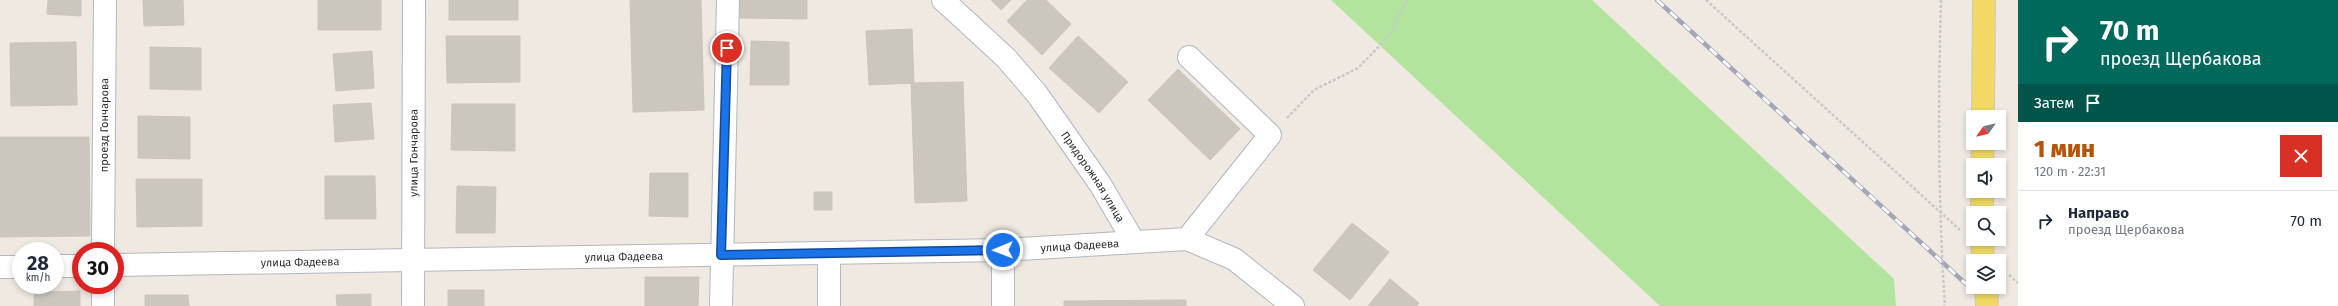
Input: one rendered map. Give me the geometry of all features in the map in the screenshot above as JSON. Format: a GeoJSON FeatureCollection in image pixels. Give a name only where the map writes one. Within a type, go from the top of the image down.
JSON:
{"type":"FeatureCollection","features":[{"type":"Feature","properties":{"kind":"main road"},"geometry":{"type":"LineString","coordinates":[[1983,110],[1984,0]]}},
{"type":"Feature","properties":{"kind":"main road"},"geometry":{"type":"LineString","coordinates":[[1986,294],[1987,306]]}},
{"type":"Feature","properties":{"kind":"street","name":"проезд Гончарова"},"geometry":{"type":"LineString","coordinates":[[103,242],[105,0]]}},
{"type":"Feature","properties":{"kind":"street","name":"улица Гончарова"},"geometry":{"type":"LineString","coordinates":[[413,306],[414,0]]}},
{"type":"Feature","properties":{"kind":"street"},"geometry":{"type":"LineString","coordinates":[[721,306],[728,0]]}},
{"type":"Feature","properties":{"kind":"street","name":"Придорожная улица"},"geometry":{"type":"LineString","coordinates":[[943,0],[1006,58],[1037,94],[1100,184],[1134,242]]}},
{"type":"Feature","properties":{"kind":"street"},"geometry":{"type":"LineString","coordinates":[[1187,239],[1270,135],[1189,57]]}},
{"type":"Feature","properties":{"kind":"street"},"geometry":{"type":"LineString","coordinates":[[1134,242],[1187,239],[1234,259],[1293,306]]}},
{"type":"Feature","properties":{"kind":"street","name":"улица Фадеева"},"geometry":{"type":"LineString","coordinates":[[124,266],[1003,250],[1134,242]]}},
{"type":"Feature","properties":{"kind":"street"},"geometry":{"type":"LineString","coordinates":[[1003,250],[1003,306]]}},
{"type":"Feature","properties":{"kind":"street"},"geometry":{"type":"LineString","coordinates":[[829,253],[829,306]]}},
{"type":"Feature","properties":{"kind":"street"},"geometry":{"type":"LineString","coordinates":[[0,267],[12,267]]}},
{"type":"Feature","properties":{"kind":"street"},"geometry":{"type":"LineString","coordinates":[[103,294],[103,306]]}},
{"type":"Feature","properties":{"kind":"path"},"geometry":{"type":"LineString","coordinates":[[1270,135],[1314,90],[1358,68],[1389,36],[1407,0]]}},
{"type":"Feature","properties":{"kind":"path"},"geometry":{"type":"LineString","coordinates":[[1706,0],[1966,231]]}},
{"type":"Feature","properties":{"kind":"path"},"geometry":{"type":"LineString","coordinates":[[1941,0],[1938,137],[1941,255],[1945,306]]}},
{"type":"Feature","properties":{"kind":"green space"},"geometry":{"type":"Polygon","coordinates":[[[1331,0],[1592,0],[1894,279],[1896,306],[1660,306],[1331,0]]]}},
{"type":"Feature","properties":{"kind":"building"},"geometry":{"type":"Polygon","coordinates":[[[48,0],[81,0],[81,16],[47,14],[48,0]]]}},
{"type":"Feature","properties":{"kind":"building"},"geometry":{"type":"Polygon","coordinates":[[[143,0],[183,0],[184,25],[144,26],[143,0]]]}},
{"type":"Feature","properties":{"kind":"building"},"geometry":{"type":"Polygon","coordinates":[[[318,0],[381,0],[381,30],[318,30],[318,0]]]}},
{"type":"Feature","properties":{"kind":"building"},"geometry":{"type":"Polygon","coordinates":[[[449,0],[518,0],[518,20],[449,20],[449,0]]]}},
{"type":"Feature","properties":{"kind":"building"},"geometry":{"type":"Polygon","coordinates":[[[630,0],[701,0],[704,110],[633,112],[630,0]]]}},
{"type":"Feature","properties":{"kind":"building"},"geometry":{"type":"Polygon","coordinates":[[[740,0],[807,0],[807,19],[740,18],[740,0]]]}},
{"type":"Feature","properties":{"kind":"building"},"geometry":{"type":"Polygon","coordinates":[[[991,0],[1011,0],[1001,10],[991,0]]]}},
{"type":"Feature","properties":{"kind":"building"},"geometry":{"type":"Polygon","coordinates":[[[1027,0],[1046,0],[1071,24],[1042,55],[1007,21],[1027,0]]]}},
{"type":"Feature","properties":{"kind":"building"},"geometry":{"type":"Polygon","coordinates":[[[912,29],[914,83],[869,85],[866,31],[912,29]]]}},
{"type":"Feature","properties":{"kind":"building"},"geometry":{"type":"Polygon","coordinates":[[[446,36],[520,36],[520,82],[447,83],[446,36]]]}},
{"type":"Feature","properties":{"kind":"building"},"geometry":{"type":"Polygon","coordinates":[[[1078,36],[1128,82],[1099,113],[1049,68],[1078,36]]]}},
{"type":"Feature","properties":{"kind":"building"},"geometry":{"type":"Polygon","coordinates":[[[751,41],[789,42],[789,85],[750,85],[751,41]]]}},
{"type":"Feature","properties":{"kind":"building"},"geometry":{"type":"Polygon","coordinates":[[[76,42],[77,105],[11,106],[10,43],[76,42]]]}},
{"type":"Feature","properties":{"kind":"building"},"geometry":{"type":"Polygon","coordinates":[[[150,47],[201,48],[201,90],[150,89],[150,47]]]}},
{"type":"Feature","properties":{"kind":"building"},"geometry":{"type":"Polygon","coordinates":[[[372,51],[374,88],[336,91],[333,54],[372,51]]]}},
{"type":"Feature","properties":{"kind":"building"},"geometry":{"type":"Polygon","coordinates":[[[1178,69],[1240,129],[1210,160],[1148,100],[1178,69]]]}},
{"type":"Feature","properties":{"kind":"building"},"geometry":{"type":"Polygon","coordinates":[[[963,82],[967,201],[915,203],[911,83],[963,82]]]}},
{"type":"Feature","properties":{"kind":"building"},"geometry":{"type":"Polygon","coordinates":[[[371,103],[374,139],[335,142],[333,105],[371,103]]]}},
{"type":"Feature","properties":{"kind":"building"},"geometry":{"type":"Polygon","coordinates":[[[452,104],[515,104],[515,151],[451,150],[452,104]]]}},
{"type":"Feature","properties":{"kind":"building"},"geometry":{"type":"Polygon","coordinates":[[[138,116],[190,117],[190,159],[138,158],[138,116]]]}},
{"type":"Feature","properties":{"kind":"building"},"geometry":{"type":"Polygon","coordinates":[[[0,137],[89,137],[90,236],[0,237],[0,137]]]}},
{"type":"Feature","properties":{"kind":"building"},"geometry":{"type":"Polygon","coordinates":[[[650,173],[688,173],[688,217],[649,216],[650,173]]]}},
{"type":"Feature","properties":{"kind":"building"},"geometry":{"type":"Polygon","coordinates":[[[325,176],[375,176],[376,219],[325,219],[325,176]]]}},
{"type":"Feature","properties":{"kind":"building"},"geometry":{"type":"Polygon","coordinates":[[[136,179],[202,179],[202,226],[137,227],[136,179]]]}},
{"type":"Feature","properties":{"kind":"building"},"geometry":{"type":"Polygon","coordinates":[[[457,186],[496,187],[495,233],[456,233],[457,186]]]}},
{"type":"Feature","properties":{"kind":"building"},"geometry":{"type":"Polygon","coordinates":[[[814,192],[832,192],[832,210],[814,210],[814,192]]]}},
{"type":"Feature","properties":{"kind":"building"},"geometry":{"type":"Polygon","coordinates":[[[1352,223],[1389,252],[1350,300],[1313,270],[1352,223]]]}},
{"type":"Feature","properties":{"kind":"building"},"geometry":{"type":"Polygon","coordinates":[[[645,277],[699,277],[698,306],[645,306],[645,277]]]}},
{"type":"Feature","properties":{"kind":"building"},"geometry":{"type":"Polygon","coordinates":[[[1390,279],[1419,303],[1417,306],[1368,306],[1390,279]]]}},
{"type":"Feature","properties":{"kind":"building"},"geometry":{"type":"Polygon","coordinates":[[[448,290],[484,290],[484,306],[448,306],[448,290]]]}},
{"type":"Feature","properties":{"kind":"building"},"geometry":{"type":"Polygon","coordinates":[[[64,291],[72,291],[72,294],[80,294],[80,306],[34,306],[34,294],[64,294],[64,291]]]}},
{"type":"Feature","properties":{"kind":"building"},"geometry":{"type":"Polygon","coordinates":[[[371,294],[371,306],[337,306],[336,295],[371,294]]]}},
{"type":"Feature","properties":{"kind":"building"},"geometry":{"type":"Polygon","coordinates":[[[145,295],[188,295],[189,306],[145,306],[145,295]]]}},
{"type":"Feature","properties":{"kind":"building"},"geometry":{"type":"Polygon","coordinates":[[[1186,300],[1186,306],[1064,306],[1064,301],[1186,300]]]}},
{"type":"Feature","properties":{"kind":"railway"},"geometry":{"type":"LineString","coordinates":[[1657,0],[1990,306]]}},
{"type":"Feature","properties":{"kind":"route"},"geometry":{"type":"LineString","coordinates":[[727,48],[721,255],[1003,250]]}}]}
